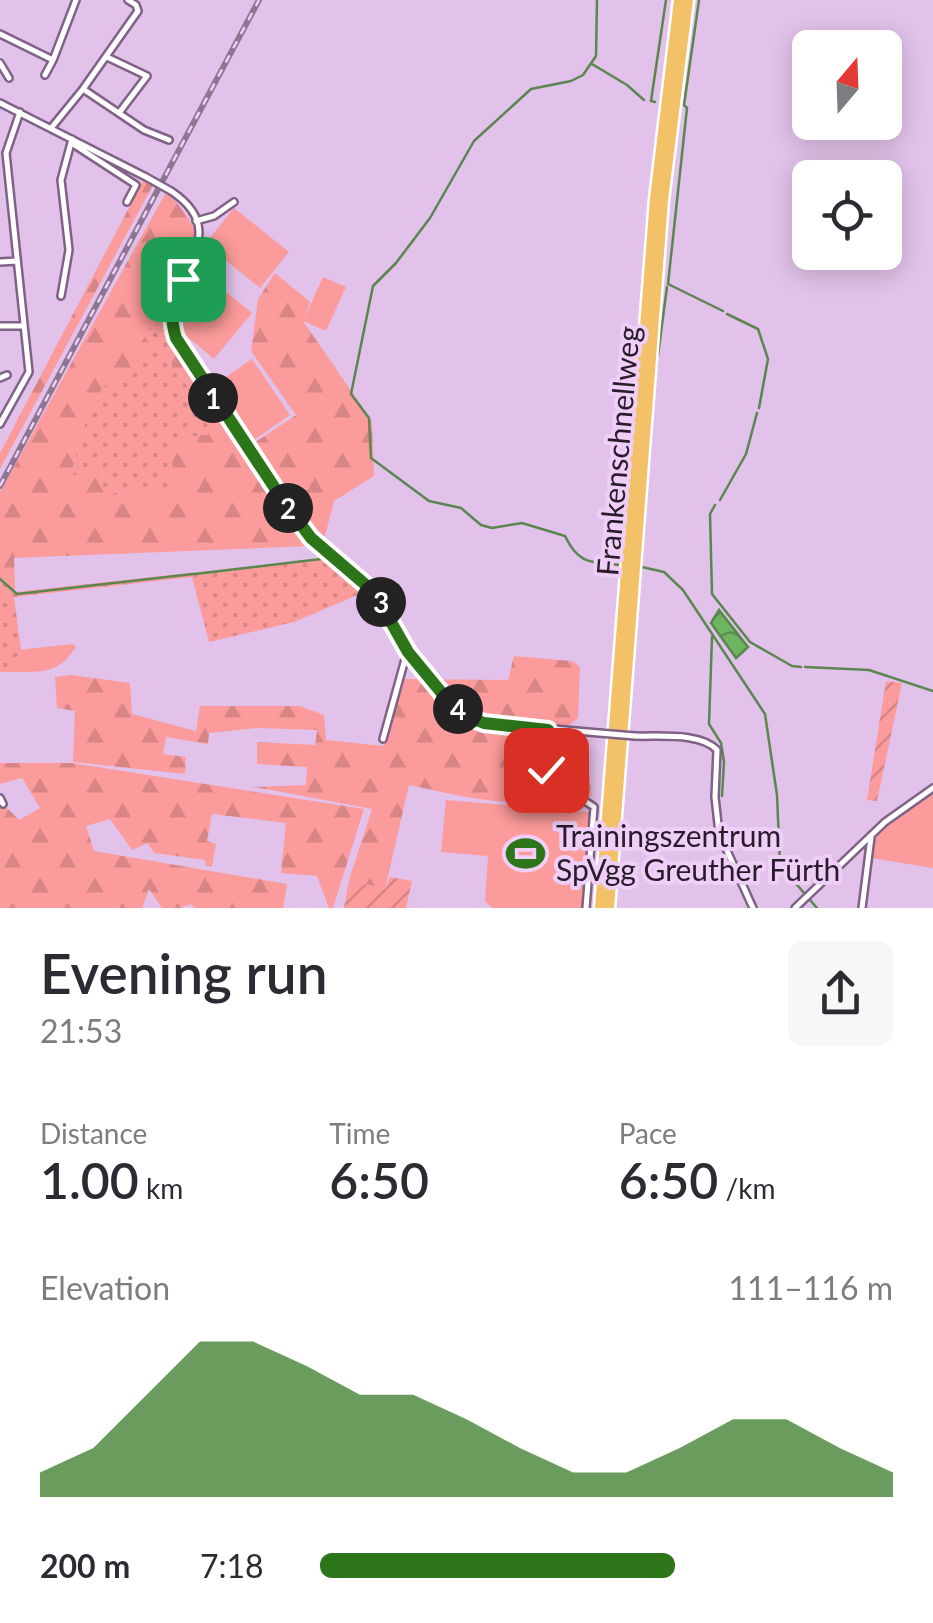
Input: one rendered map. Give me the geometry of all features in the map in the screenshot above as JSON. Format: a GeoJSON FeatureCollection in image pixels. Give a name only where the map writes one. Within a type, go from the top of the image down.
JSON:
{"type":"FeatureCollection","features":[{"type":"Feature","properties":{"kind":"highway","name":"Frankenschnellweg"},"geometry":{"type":"LineString","coordinates":[[600,908],[655,199],[679,0]]}},
{"type":"Feature","properties":{"kind":"highway","name":"Frankenschnellweg"},"geometry":{"type":"LineString","coordinates":[[610,908],[663,200],[688,0]]}},
{"type":"Feature","properties":{"kind":"street"},"geometry":{"type":"LineString","coordinates":[[45,75],[76,0]]}},
{"type":"Feature","properties":{"kind":"street"},"geometry":{"type":"LineString","coordinates":[[52,127],[138,12],[128,0]]}},
{"type":"Feature","properties":{"kind":"street"},"geometry":{"type":"LineString","coordinates":[[0,34],[53,60]]}},
{"type":"Feature","properties":{"kind":"street"},"geometry":{"type":"LineString","coordinates":[[107,57],[149,73],[119,113]]}},
{"type":"Feature","properties":{"kind":"street"},"geometry":{"type":"LineString","coordinates":[[0,62],[9,78]]}},
{"type":"Feature","properties":{"kind":"street"},"geometry":{"type":"LineString","coordinates":[[83,89],[144,130],[168,140]]}},
{"type":"Feature","properties":{"kind":"street"},"geometry":{"type":"LineString","coordinates":[[0,103],[52,127],[136,185],[127,202]]}},
{"type":"Feature","properties":{"kind":"street"},"geometry":{"type":"LineString","coordinates":[[2,421],[27,378],[6,145],[20,112]]}},
{"type":"Feature","properties":{"kind":"street"},"geometry":{"type":"LineString","coordinates":[[72,142],[146,177],[188,204],[196,221],[198,246],[174,296],[172,323],[182,350],[311,538],[374,592],[408,652],[445,697],[466,716],[484,723],[700,740],[717,750],[715,797],[720,833],[753,908]]}},
{"type":"Feature","properties":{"kind":"street"},"geometry":{"type":"LineString","coordinates":[[61,296],[69,250],[61,180],[72,142]]}},
{"type":"Feature","properties":{"kind":"street"},"geometry":{"type":"LineString","coordinates":[[0,197],[8,196]]}},
{"type":"Feature","properties":{"kind":"street"},"geometry":{"type":"LineString","coordinates":[[196,221],[214,216],[234,202]]}},
{"type":"Feature","properties":{"kind":"street"},"geometry":{"type":"LineString","coordinates":[[0,262],[17,261]]}},
{"type":"Feature","properties":{"kind":"street"},"geometry":{"type":"LineString","coordinates":[[0,326],[24,326]]}},
{"type":"Feature","properties":{"kind":"street"},"geometry":{"type":"LineString","coordinates":[[0,408],[2,421]]}},
{"type":"Feature","properties":{"kind":"street"},"geometry":{"type":"LineString","coordinates":[[383,739],[408,652]]}},
{"type":"Feature","properties":{"kind":"street"},"geometry":{"type":"LineString","coordinates":[[548,730],[546,775],[592,804],[594,810],[586,908]]}},
{"type":"Feature","properties":{"kind":"street"},"geometry":{"type":"LineString","coordinates":[[795,908],[904,807],[933,788]]}},
{"type":"Feature","properties":{"kind":"street"},"geometry":{"type":"LineString","coordinates":[[862,908],[871,836]]}},
{"type":"Feature","properties":{"kind":"green space"},"geometry":{"type":"Polygon","coordinates":[[[144,179],[153,185],[0,469],[0,453],[144,179]]]}},
{"type":"Feature","properties":{"kind":"green space"},"geometry":{"type":"Polygon","coordinates":[[[166,192],[184,211],[194,231],[192,252],[174,273],[178,282],[200,278],[214,285],[176,333],[139,328],[155,352],[132,375],[103,387],[82,431],[71,475],[96,473],[107,495],[175,492],[170,438],[208,435],[213,414],[172,369],[172,343],[248,447],[296,415],[251,351],[258,299],[275,273],[310,302],[303,321],[372,421],[374,476],[334,501],[325,536],[310,546],[14,558],[15,585],[0,581],[0,492],[166,192]]]}},
{"type":"Feature","properties":{"kind":"green space"},"geometry":{"type":"Polygon","coordinates":[[[234,208],[289,252],[260,288],[205,244],[234,208]]]}},
{"type":"Feature","properties":{"kind":"green space"},"geometry":{"type":"Polygon","coordinates":[[[323,277],[346,287],[326,331],[303,321],[323,277]]]}},
{"type":"Feature","properties":{"kind":"green space"},"geometry":{"type":"Polygon","coordinates":[[[216,284],[252,313],[214,359],[179,330],[216,284]]]}},
{"type":"Feature","properties":{"kind":"green space"},"geometry":{"type":"Polygon","coordinates":[[[139,327],[168,331],[172,369],[213,414],[209,435],[175,492],[107,495],[71,475],[82,431],[103,386],[132,375],[139,327]]]}},
{"type":"Feature","properties":{"kind":"green space"},"geometry":{"type":"Polygon","coordinates":[[[252,359],[290,415],[254,440],[216,384],[252,359]]]}},
{"type":"Feature","properties":{"kind":"green space"},"geometry":{"type":"Polygon","coordinates":[[[326,552],[369,590],[294,622],[209,642],[192,577],[14,597],[24,672],[0,672],[0,581],[15,585],[15,592],[319,559],[326,552]]]}},
{"type":"Feature","properties":{"kind":"green space"},"geometry":{"type":"Polygon","coordinates":[[[73,644],[76,647],[60,665],[24,672],[18,650],[73,644]]]}},
{"type":"Feature","properties":{"kind":"green space"},"geometry":{"type":"Polygon","coordinates":[[[514,656],[572,661],[580,667],[578,718],[545,744],[543,777],[572,797],[510,802],[409,785],[385,889],[349,880],[372,809],[255,787],[306,785],[307,767],[257,764],[257,742],[315,745],[317,730],[258,728],[209,733],[208,744],[166,737],[163,754],[186,757],[185,774],[73,762],[75,711],[57,708],[55,677],[71,675],[130,683],[132,714],[196,731],[200,706],[300,706],[324,715],[326,740],[383,746],[403,679],[508,680],[514,656]]]}},
{"type":"Feature","properties":{"kind":"green space"},"geometry":{"type":"Polygon","coordinates":[[[886,681],[902,683],[877,801],[867,800],[886,681]]]}},
{"type":"Feature","properties":{"kind":"green space"},"geometry":{"type":"Polygon","coordinates":[[[562,755],[587,759],[592,797],[556,777],[562,755]]]}},
{"type":"Feature","properties":{"kind":"green space"},"geometry":{"type":"Polygon","coordinates":[[[0,763],[72,763],[364,809],[333,908],[329,908],[317,876],[281,873],[286,823],[212,814],[207,841],[216,844],[212,867],[206,866],[205,860],[154,853],[148,843],[132,850],[110,819],[86,826],[94,851],[287,884],[283,908],[195,908],[191,904],[162,908],[149,889],[142,908],[0,908],[0,808],[5,806],[19,820],[40,808],[22,778],[0,784],[0,763]]]}},
{"type":"Feature","properties":{"kind":"green space"},"geometry":{"type":"Polygon","coordinates":[[[933,794],[933,868],[871,858],[875,834],[933,794]]]}},
{"type":"Feature","properties":{"kind":"green space","name":"Trainingszentrum SpVgg Greuther Fürth"},"geometry":{"type":"Polygon","coordinates":[[[446,800],[592,812],[584,908],[492,908],[485,901],[488,856],[441,852],[446,800]]]}},
{"type":"Feature","properties":{"kind":"green space"},"geometry":{"type":"Polygon","coordinates":[[[390,877],[412,881],[406,908],[344,908],[349,880],[385,889],[390,877]]]}},
{"type":"Feature","properties":{"kind":"water"},"geometry":{"type":"Polygon","coordinates":[[[719,610],[748,647],[736,658],[711,623],[719,610]]]}},
{"type":"Feature","properties":{"kind":"waterway"},"geometry":{"type":"LineString","coordinates":[[597,0],[596,56],[583,75],[531,89],[474,141],[430,218],[373,286],[351,394],[369,418],[371,458],[429,501],[461,508],[481,525],[492,528],[522,523],[565,536],[581,557],[620,565]]}},
{"type":"Feature","properties":{"kind":"waterway"},"geometry":{"type":"LineString","coordinates":[[655,102],[651,101],[666,0]]}},
{"type":"Feature","properties":{"kind":"waterway"},"geometry":{"type":"LineString","coordinates":[[699,0],[684,105],[687,108],[668,284],[723,311]]}},
{"type":"Feature","properties":{"kind":"waterway"},"geometry":{"type":"LineString","coordinates":[[592,64],[644,100]]}},
{"type":"Feature","properties":{"kind":"waterway"},"geometry":{"type":"LineString","coordinates":[[658,355],[667,287]]}},
{"type":"Feature","properties":{"kind":"waterway"},"geometry":{"type":"LineString","coordinates":[[727,314],[758,329],[768,359],[759,408]]}},
{"type":"Feature","properties":{"kind":"waterway"},"geometry":{"type":"LineString","coordinates":[[720,500],[746,454],[757,413]]}},
{"type":"Feature","properties":{"kind":"waterway"},"geometry":{"type":"LineString","coordinates":[[715,505],[710,514],[712,594],[750,642],[792,666],[801,667]]}},
{"type":"Feature","properties":{"kind":"waterway"},"geometry":{"type":"LineString","coordinates":[[195,574],[321,559],[325,554]]}},
{"type":"Feature","properties":{"kind":"waterway"},"geometry":{"type":"LineString","coordinates":[[642,567],[664,572],[683,590],[765,714],[777,795],[780,865],[817,908]]}},
{"type":"Feature","properties":{"kind":"waterway"},"geometry":{"type":"LineString","coordinates":[[0,579],[17,594],[193,574]]}},
{"type":"Feature","properties":{"kind":"waterway"},"geometry":{"type":"LineString","coordinates":[[712,637],[709,724],[721,743],[722,796]]}},
{"type":"Feature","properties":{"kind":"waterway"},"geometry":{"type":"LineString","coordinates":[[805,667],[869,670],[933,691]]}},
{"type":"Feature","properties":{"kind":"railway"},"geometry":{"type":"LineString","coordinates":[[0,486],[259,0]]}},
{"type":"Feature","properties":{"kind":"place","name":"Trainingszentrum SpVgg Greuther Fürth"},"geometry":{"type":"Point","coordinates":[526,854]}},
{"type":"Feature","properties":{"kind":"route"},"geometry":{"type":"LineString","coordinates":[[183,279],[172,305],[176,338],[284,502],[311,538],[374,592],[415,662],[460,711],[484,723],[548,730],[546,770]]}}]}
